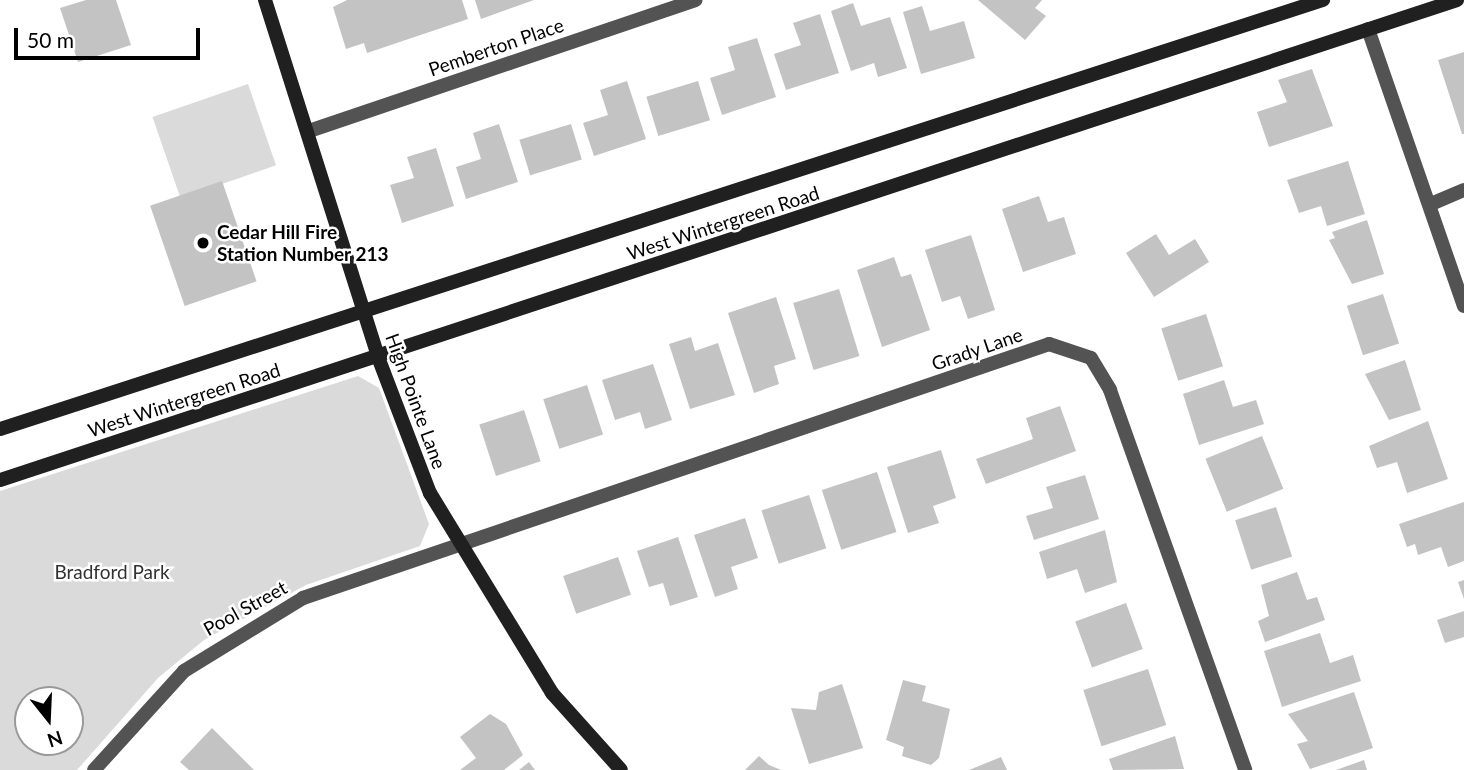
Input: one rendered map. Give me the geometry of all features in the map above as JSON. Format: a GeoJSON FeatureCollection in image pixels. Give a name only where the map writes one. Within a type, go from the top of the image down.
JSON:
{"type":"FeatureCollection","features":[{"type":"Feature","properties":{"kind":"street","name":"High Pointe Lane"},"geometry":{"type":"LineString","coordinates":[[265,0],[309,131],[378,358],[458,549],[552,693],[621,770]]}},
{"type":"Feature","properties":{"kind":"street","name":"Pemberton Place"},"geometry":{"type":"LineString","coordinates":[[309,131],[695,0]]}},
{"type":"Feature","properties":{"kind":"street","name":"West Wintergreen Road"},"geometry":{"type":"LineString","coordinates":[[0,480],[378,358],[1457,0]]}},
{"type":"Feature","properties":{"kind":"street","name":"West Wintergreen Road"},"geometry":{"type":"LineString","coordinates":[[0,429],[1318,1]]}},
{"type":"Feature","properties":{"kind":"street"},"geometry":{"type":"LineString","coordinates":[[1368,29],[1431,204],[1464,306]]}},
{"type":"Feature","properties":{"kind":"street"},"geometry":{"type":"LineString","coordinates":[[1431,204],[1464,190]]}},
{"type":"Feature","properties":{"kind":"street","name":"Grady Lane"},"geometry":{"type":"LineString","coordinates":[[458,549],[1049,344],[1069,346],[1091,358],[1110,390],[1245,770]]}},
{"type":"Feature","properties":{"kind":"street","name":"Pool Street"},"geometry":{"type":"LineString","coordinates":[[94,770],[210,649],[303,598],[458,549]]}},
{"type":"Feature","properties":{"kind":"green space"},"geometry":{"type":"Polygon","coordinates":[[[248,84],[276,165],[181,198],[153,117],[248,84]]]}},
{"type":"Feature","properties":{"kind":"green space","name":"Bradford Park"},"geometry":{"type":"Polygon","coordinates":[[[358,376],[379,388],[429,524],[420,546],[306,585],[204,640],[158,678],[77,770],[0,770],[0,491],[358,376]]]}},
{"type":"Feature","properties":{"kind":"building"},"geometry":{"type":"Polygon","coordinates":[[[86,0],[116,0],[131,45],[78,62],[60,8],[86,0]]]}},
{"type":"Feature","properties":{"kind":"building"},"geometry":{"type":"Polygon","coordinates":[[[347,0],[462,0],[468,19],[367,53],[364,43],[346,49],[333,7],[347,0]]]}},
{"type":"Feature","properties":{"kind":"building"},"geometry":{"type":"Polygon","coordinates":[[[475,0],[534,0],[481,19],[475,0]]]}},
{"type":"Feature","properties":{"kind":"building"},"geometry":{"type":"Polygon","coordinates":[[[978,0],[1042,0],[1035,8],[1046,16],[1025,40],[978,0]]]}},
{"type":"Feature","properties":{"kind":"building"},"geometry":{"type":"Polygon","coordinates":[[[853,3],[861,26],[890,17],[907,68],[878,77],[874,63],[851,71],[831,11],[853,3]]]}},
{"type":"Feature","properties":{"kind":"building"},"geometry":{"type":"Polygon","coordinates":[[[922,6],[930,31],[964,21],[975,58],[921,74],[903,12],[922,6]]]}},
{"type":"Feature","properties":{"kind":"building"},"geometry":{"type":"Polygon","coordinates":[[[820,14],[839,73],[786,90],[774,54],[801,45],[793,23],[820,14]]]}},
{"type":"Feature","properties":{"kind":"building"},"geometry":{"type":"Polygon","coordinates":[[[757,38],[776,97],[722,115],[710,78],[735,70],[728,47],[757,38]]]}},
{"type":"Feature","properties":{"kind":"building"},"geometry":{"type":"Polygon","coordinates":[[[1464,52],[1464,134],[1462,134],[1438,60],[1464,52]]]}},
{"type":"Feature","properties":{"kind":"building"},"geometry":{"type":"Polygon","coordinates":[[[1312,69],[1333,126],[1269,147],[1257,112],[1287,102],[1278,80],[1312,69]]]}},
{"type":"Feature","properties":{"kind":"building"},"geometry":{"type":"Polygon","coordinates":[[[627,81],[646,139],[594,156],[583,123],[608,115],[600,90],[627,81]]]}},
{"type":"Feature","properties":{"kind":"building"},"geometry":{"type":"Polygon","coordinates":[[[698,81],[710,120],[658,136],[646,97],[698,81]]]}},
{"type":"Feature","properties":{"kind":"building"},"geometry":{"type":"Polygon","coordinates":[[[499,124],[518,182],[466,199],[456,167],[481,159],[473,133],[499,124]]]}},
{"type":"Feature","properties":{"kind":"building"},"geometry":{"type":"Polygon","coordinates":[[[571,124],[582,159],[530,175],[519,140],[571,124]]]}},
{"type":"Feature","properties":{"kind":"building"},"geometry":{"type":"Polygon","coordinates":[[[436,148],[454,206],[402,223],[390,185],[414,178],[407,157],[436,148]]]}},
{"type":"Feature","properties":{"kind":"building"},"geometry":{"type":"Polygon","coordinates":[[[1348,161],[1365,214],[1327,226],[1321,206],[1299,213],[1287,180],[1348,161]]]}},
{"type":"Feature","properties":{"kind":"building","name":"Cedar Hill Fire Station Number 213"},"geometry":{"type":"Polygon","coordinates":[[[222,181],[257,281],[185,306],[150,206],[222,181]]]}},
{"type":"Feature","properties":{"kind":"building"},"geometry":{"type":"Polygon","coordinates":[[[1039,196],[1048,222],[1064,217],[1076,254],[1023,272],[1002,209],[1039,196]]]}},
{"type":"Feature","properties":{"kind":"building"},"geometry":{"type":"Polygon","coordinates":[[[1367,220],[1384,274],[1352,284],[1329,240],[1335,238],[1332,232],[1367,220]]]}},
{"type":"Feature","properties":{"kind":"building"},"geometry":{"type":"Polygon","coordinates":[[[1156,234],[1169,255],[1195,239],[1209,262],[1154,297],[1126,253],[1156,234]]]}},
{"type":"Feature","properties":{"kind":"building"},"geometry":{"type":"Polygon","coordinates":[[[971,235],[995,310],[968,319],[960,296],[942,302],[925,250],[971,235]]]}},
{"type":"Feature","properties":{"kind":"building"},"geometry":{"type":"Polygon","coordinates":[[[894,257],[901,277],[911,274],[930,330],[882,347],[857,270],[894,257]]]}},
{"type":"Feature","properties":{"kind":"building"},"geometry":{"type":"Polygon","coordinates":[[[839,289],[859,356],[814,370],[793,303],[839,289]]]}},
{"type":"Feature","properties":{"kind":"building"},"geometry":{"type":"Polygon","coordinates":[[[1383,294],[1399,343],[1363,355],[1347,306],[1383,294]]]}},
{"type":"Feature","properties":{"kind":"building"},"geometry":{"type":"Polygon","coordinates":[[[776,297],[796,359],[774,366],[779,384],[754,393],[728,313],[776,297]]]}},
{"type":"Feature","properties":{"kind":"building"},"geometry":{"type":"Polygon","coordinates":[[[1206,314],[1223,366],[1178,381],[1161,329],[1206,314]]]}},
{"type":"Feature","properties":{"kind":"building"},"geometry":{"type":"Polygon","coordinates":[[[691,337],[695,351],[718,343],[735,395],[690,409],[669,344],[691,337]]]}},
{"type":"Feature","properties":{"kind":"building"},"geometry":{"type":"Polygon","coordinates":[[[1405,360],[1421,410],[1389,420],[1365,374],[1405,360]]]}},
{"type":"Feature","properties":{"kind":"building"},"geometry":{"type":"Polygon","coordinates":[[[653,364],[672,420],[645,429],[640,412],[615,420],[602,380],[653,364]]]}},
{"type":"Feature","properties":{"kind":"building"},"geometry":{"type":"Polygon","coordinates":[[[1224,380],[1233,407],[1256,400],[1264,424],[1199,445],[1183,394],[1224,380]]]}},
{"type":"Feature","properties":{"kind":"building"},"geometry":{"type":"Polygon","coordinates":[[[587,385],[603,434],[559,449],[543,399],[587,385]]]}},
{"type":"Feature","properties":{"kind":"building"},"geometry":{"type":"Polygon","coordinates":[[[1060,406],[1076,451],[986,484],[976,459],[1033,439],[1026,418],[1060,406]]]}},
{"type":"Feature","properties":{"kind":"building"},"geometry":{"type":"Polygon","coordinates":[[[524,410],[541,461],[496,476],[479,425],[524,410]]]}},
{"type":"Feature","properties":{"kind":"building"},"geometry":{"type":"Polygon","coordinates":[[[1428,421],[1448,479],[1407,493],[1397,462],[1377,468],[1369,446],[1428,421]]]}},
{"type":"Feature","properties":{"kind":"building"},"geometry":{"type":"Polygon","coordinates":[[[1262,436],[1283,489],[1227,512],[1205,459],[1262,436]]]}},
{"type":"Feature","properties":{"kind":"building"},"geometry":{"type":"Polygon","coordinates":[[[941,450],[956,498],[933,506],[939,523],[908,533],[887,467],[941,450]]]}},
{"type":"Feature","properties":{"kind":"building"},"geometry":{"type":"Polygon","coordinates":[[[877,472],[896,532],[841,550],[822,490],[877,472]]]}},
{"type":"Feature","properties":{"kind":"building"},"geometry":{"type":"Polygon","coordinates":[[[1085,475],[1099,519],[1034,540],[1026,516],[1053,508],[1046,487],[1085,475]]]}},
{"type":"Feature","properties":{"kind":"building"},"geometry":{"type":"Polygon","coordinates":[[[809,495],[826,548],[779,564],[761,510],[809,495]]]}},
{"type":"Feature","properties":{"kind":"building"},"geometry":{"type":"Polygon","coordinates":[[[1464,502],[1464,561],[1448,567],[1441,547],[1418,555],[1415,544],[1407,547],[1399,524],[1464,502]]]}},
{"type":"Feature","properties":{"kind":"building"},"geometry":{"type":"Polygon","coordinates":[[[1276,507],[1292,556],[1251,570],[1235,520],[1276,507]]]}},
{"type":"Feature","properties":{"kind":"building"},"geometry":{"type":"Polygon","coordinates":[[[745,518],[758,558],[731,567],[738,589],[715,597],[694,535],[745,518]]]}},
{"type":"Feature","properties":{"kind":"building"},"geometry":{"type":"Polygon","coordinates":[[[1105,530],[1117,582],[1085,593],[1077,569],[1047,579],[1039,552],[1105,530]]]}},
{"type":"Feature","properties":{"kind":"building"},"geometry":{"type":"Polygon","coordinates":[[[678,537],[698,597],[670,606],[663,583],[649,587],[637,551],[678,537]]]}},
{"type":"Feature","properties":{"kind":"building"},"geometry":{"type":"Polygon","coordinates":[[[618,557],[631,595],[576,614],[563,576],[618,557]]]}},
{"type":"Feature","properties":{"kind":"building"},"geometry":{"type":"Polygon","coordinates":[[[1297,572],[1307,600],[1317,597],[1325,620],[1265,642],[1258,621],[1269,616],[1261,585],[1297,572]]]}},
{"type":"Feature","properties":{"kind":"building"},"geometry":{"type":"Polygon","coordinates":[[[1464,580],[1464,599],[1458,582],[1464,580]]]}},
{"type":"Feature","properties":{"kind":"building"},"geometry":{"type":"Polygon","coordinates":[[[1126,603],[1143,649],[1092,668],[1075,621],[1126,603]]]}},
{"type":"Feature","properties":{"kind":"building"},"geometry":{"type":"Polygon","coordinates":[[[1464,611],[1464,637],[1445,643],[1437,620],[1464,611]]]}},
{"type":"Feature","properties":{"kind":"building"},"geometry":{"type":"Polygon","coordinates":[[[1320,633],[1330,663],[1353,655],[1361,681],[1282,707],[1264,651],[1320,633]]]}},
{"type":"Feature","properties":{"kind":"building"},"geometry":{"type":"Polygon","coordinates":[[[1148,669],[1166,725],[1102,746],[1083,690],[1148,669]]]}},
{"type":"Feature","properties":{"kind":"building"},"geometry":{"type":"Polygon","coordinates":[[[903,680],[926,686],[922,701],[950,709],[939,758],[931,765],[902,756],[904,747],[886,740],[903,680]]]}},
{"type":"Feature","properties":{"kind":"building"},"geometry":{"type":"Polygon","coordinates":[[[842,684],[863,748],[809,764],[791,708],[816,710],[819,692],[842,684]]]}},
{"type":"Feature","properties":{"kind":"building"},"geometry":{"type":"Polygon","coordinates":[[[1354,692],[1373,748],[1310,769],[1297,744],[1308,741],[1288,714],[1354,692]]]}},
{"type":"Feature","properties":{"kind":"building"},"geometry":{"type":"Polygon","coordinates":[[[490,714],[506,724],[523,755],[504,770],[460,770],[476,758],[460,737],[490,714]]]}},
{"type":"Feature","properties":{"kind":"building"},"geometry":{"type":"Polygon","coordinates":[[[212,728],[254,770],[189,770],[180,762],[212,728]]]}},
{"type":"Feature","properties":{"kind":"building"},"geometry":{"type":"Polygon","coordinates":[[[1175,736],[1184,769],[1113,770],[1109,759],[1175,736]]]}},
{"type":"Feature","properties":{"kind":"building"},"geometry":{"type":"Polygon","coordinates":[[[759,756],[769,765],[781,770],[745,770],[759,756]]]}},
{"type":"Feature","properties":{"kind":"building"},"geometry":{"type":"Polygon","coordinates":[[[1001,757],[1007,770],[969,770],[1001,757]]]}},
{"type":"Feature","properties":{"kind":"building"},"geometry":{"type":"Polygon","coordinates":[[[1364,760],[1367,770],[1336,770],[1364,760]]]}},
{"type":"Feature","properties":{"kind":"building"},"geometry":{"type":"Polygon","coordinates":[[[529,762],[535,770],[519,770],[529,762]]]}},
{"type":"Feature","properties":{"kind":"place","name":"Cedar Hill Fire Station Number 213"},"geometry":{"type":"Point","coordinates":[203,243]}}]}
